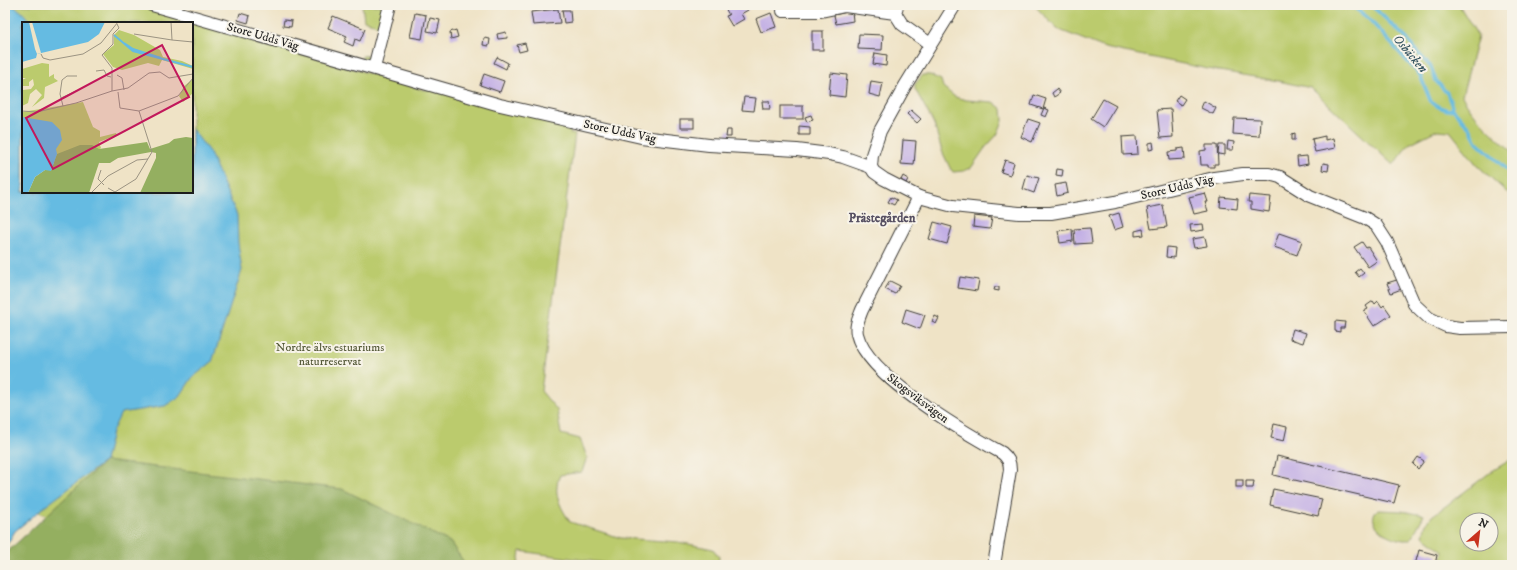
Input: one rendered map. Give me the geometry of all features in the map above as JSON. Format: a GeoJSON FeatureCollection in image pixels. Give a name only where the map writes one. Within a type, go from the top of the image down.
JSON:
{"type":"FeatureCollection","features":[{"type":"Feature","properties":{"kind":"street","name":"Store Udds Väg"},"geometry":{"type":"LineString","coordinates":[[152,5],[500,104],[641,137],[709,145],[797,150],[843,157],[871,167],[874,172],[884,179],[919,197],[953,206],[1020,213],[1051,213],[1115,202],[1214,178],[1242,174],[1269,174],[1280,177],[1310,196],[1365,218],[1376,225],[1387,242],[1414,304],[1429,318],[1446,326],[1460,328],[1512,327]]}},
{"type":"Feature","properties":{"kind":"street"},"geometry":{"type":"LineString","coordinates":[[374,68],[390,5]]}},
{"type":"Feature","properties":{"kind":"street"},"geometry":{"type":"LineString","coordinates":[[871,167],[872,155],[880,131],[930,44],[955,5]]}},
{"type":"Feature","properties":{"kind":"street"},"geometry":{"type":"LineString","coordinates":[[783,11],[821,12],[845,6],[896,9],[902,24],[930,44]]}},
{"type":"Feature","properties":{"kind":"street","name":"Skogsviksvägen"},"geometry":{"type":"LineString","coordinates":[[919,197],[862,310],[857,321],[857,332],[860,344],[869,356],[885,374],[902,389],[939,416],[1002,453],[1010,463],[994,565]]}},
{"type":"Feature","properties":{"kind":"green space","name":"Nordre älvs estuariums naturreservat"},"geometry":{"type":"Polygon","coordinates":[[[5,5],[185,6],[183,17],[424,90],[435,89],[571,125],[570,133],[575,134],[541,391],[557,410],[561,434],[580,439],[587,457],[582,472],[560,475],[557,494],[560,505],[570,522],[621,538],[678,542],[713,549],[719,557],[718,565],[612,564],[520,551],[518,565],[152,565],[5,496],[5,5]]]}},
{"type":"Feature","properties":{"kind":"green space"},"geometry":{"type":"Polygon","coordinates":[[[362,5],[380,5],[386,10],[383,28],[376,51],[372,59],[369,61],[363,60],[362,56],[371,55],[381,27],[364,20],[362,5]]]}},
{"type":"Feature","properties":{"kind":"green space"},"geometry":{"type":"Polygon","coordinates":[[[1034,5],[1459,5],[1478,36],[1462,96],[1478,119],[1512,151],[1512,197],[1477,165],[1450,131],[1437,130],[1409,144],[1393,165],[1311,88],[1105,48],[1057,29],[1034,5]]]}},
{"type":"Feature","properties":{"kind":"green space"},"geometry":{"type":"Polygon","coordinates":[[[923,75],[930,75],[941,80],[943,87],[955,97],[966,100],[993,102],[1002,109],[1003,121],[997,135],[985,148],[971,168],[964,171],[953,172],[950,168],[942,151],[934,124],[915,89],[915,84],[923,75]]]}},
{"type":"Feature","properties":{"kind":"green space"},"geometry":{"type":"Polygon","coordinates":[[[1512,459],[1512,565],[1441,565],[1443,551],[1423,536],[1425,526],[1432,516],[1492,471],[1512,459]]]}},
{"type":"Feature","properties":{"kind":"green space"},"geometry":{"type":"Polygon","coordinates":[[[105,461],[342,489],[450,542],[466,565],[5,565],[5,554],[105,461]]]}},
{"type":"Feature","properties":{"kind":"green space"},"geometry":{"type":"Polygon","coordinates":[[[1378,510],[1401,511],[1424,515],[1411,539],[1406,540],[1386,534],[1375,525],[1375,512],[1378,510]]]}},
{"type":"Feature","properties":{"kind":"water"},"geometry":{"type":"Polygon","coordinates":[[[5,5],[10,5],[23,13],[30,22],[22,22],[22,193],[193,193],[193,130],[210,153],[237,215],[238,243],[242,270],[212,362],[192,378],[180,396],[165,406],[121,413],[112,432],[105,461],[15,531],[5,548],[5,5]]]}},
{"type":"Feature","properties":{"kind":"building"},"geometry":{"type":"Polygon","coordinates":[[[746,5],[748,10],[741,14],[744,19],[732,26],[726,16],[729,15],[724,6],[746,5]]]}},
{"type":"Feature","properties":{"kind":"building"},"geometry":{"type":"Polygon","coordinates":[[[771,5],[784,5],[783,9],[771,8],[771,5]]]}},
{"type":"Feature","properties":{"kind":"building"},"geometry":{"type":"Polygon","coordinates":[[[558,9],[560,23],[533,25],[531,12],[558,9]]]}},
{"type":"Feature","properties":{"kind":"building"},"geometry":{"type":"Polygon","coordinates":[[[562,10],[570,10],[571,22],[564,23],[562,10]]]}},
{"type":"Feature","properties":{"kind":"building"},"geometry":{"type":"Polygon","coordinates":[[[852,11],[853,21],[836,24],[834,15],[852,11]]]}},
{"type":"Feature","properties":{"kind":"building"},"geometry":{"type":"Polygon","coordinates":[[[240,13],[250,16],[248,23],[238,20],[240,13]]]}},
{"type":"Feature","properties":{"kind":"building"},"geometry":{"type":"Polygon","coordinates":[[[415,13],[426,15],[422,39],[410,37],[415,13]]]}},
{"type":"Feature","properties":{"kind":"building"},"geometry":{"type":"Polygon","coordinates":[[[771,13],[776,27],[761,32],[756,19],[771,13]]]}},
{"type":"Feature","properties":{"kind":"building"},"geometry":{"type":"Polygon","coordinates":[[[333,16],[365,29],[360,41],[355,39],[353,46],[344,42],[347,36],[328,28],[333,16]]]}},
{"type":"Feature","properties":{"kind":"building"},"geometry":{"type":"Polygon","coordinates":[[[430,18],[440,20],[437,33],[427,31],[430,18]]]}},
{"type":"Feature","properties":{"kind":"building"},"geometry":{"type":"Polygon","coordinates":[[[284,20],[292,21],[291,27],[283,26],[284,20]]]}},
{"type":"Feature","properties":{"kind":"building"},"geometry":{"type":"Polygon","coordinates":[[[456,30],[458,37],[451,39],[450,32],[456,30]]]}},
{"type":"Feature","properties":{"kind":"building"},"geometry":{"type":"Polygon","coordinates":[[[812,31],[823,31],[823,50],[812,50],[812,31]]]}},
{"type":"Feature","properties":{"kind":"building"},"geometry":{"type":"Polygon","coordinates":[[[506,32],[507,38],[498,39],[497,34],[506,32]]]}},
{"type":"Feature","properties":{"kind":"building"},"geometry":{"type":"Polygon","coordinates":[[[859,34],[883,35],[882,50],[858,49],[859,34]]]}},
{"type":"Feature","properties":{"kind":"building"},"geometry":{"type":"Polygon","coordinates":[[[484,38],[490,39],[489,46],[483,45],[484,38]]]}},
{"type":"Feature","properties":{"kind":"building"},"geometry":{"type":"Polygon","coordinates":[[[525,43],[527,50],[519,52],[517,45],[525,43]]]}},
{"type":"Feature","properties":{"kind":"building"},"geometry":{"type":"Polygon","coordinates":[[[875,53],[887,55],[886,66],[873,64],[875,53]]]}},
{"type":"Feature","properties":{"kind":"building"},"geometry":{"type":"Polygon","coordinates":[[[497,57],[508,63],[506,69],[494,63],[497,57]]]}},
{"type":"Feature","properties":{"kind":"building"},"geometry":{"type":"Polygon","coordinates":[[[831,73],[847,75],[845,97],[829,95],[831,73]]]}},
{"type":"Feature","properties":{"kind":"building"},"geometry":{"type":"Polygon","coordinates":[[[484,74],[504,81],[500,92],[480,85],[484,74]]]}},
{"type":"Feature","properties":{"kind":"building"},"geometry":{"type":"Polygon","coordinates":[[[871,81],[883,83],[880,97],[869,94],[871,81]]]}},
{"type":"Feature","properties":{"kind":"building"},"geometry":{"type":"Polygon","coordinates":[[[1057,89],[1060,93],[1054,97],[1052,93],[1057,89]]]}},
{"type":"Feature","properties":{"kind":"building"},"geometry":{"type":"Polygon","coordinates":[[[1034,95],[1046,99],[1043,109],[1031,105],[1034,95]]]}},
{"type":"Feature","properties":{"kind":"building"},"geometry":{"type":"Polygon","coordinates":[[[1179,95],[1185,99],[1181,105],[1175,101],[1179,95]]]}},
{"type":"Feature","properties":{"kind":"building"},"geometry":{"type":"Polygon","coordinates":[[[744,97],[756,98],[754,111],[742,110],[744,97]]]}},
{"type":"Feature","properties":{"kind":"building"},"geometry":{"type":"Polygon","coordinates":[[[1103,99],[1116,106],[1103,127],[1091,119],[1103,99]]]}},
{"type":"Feature","properties":{"kind":"building"},"geometry":{"type":"Polygon","coordinates":[[[762,101],[769,101],[770,109],[763,109],[762,101]]]}},
{"type":"Feature","properties":{"kind":"building"},"geometry":{"type":"Polygon","coordinates":[[[1204,101],[1216,108],[1213,114],[1201,108],[1204,101]]]}},
{"type":"Feature","properties":{"kind":"building"},"geometry":{"type":"Polygon","coordinates":[[[780,106],[803,106],[803,119],[780,119],[780,106]]]}},
{"type":"Feature","properties":{"kind":"building"},"geometry":{"type":"Polygon","coordinates":[[[1044,108],[1049,110],[1046,117],[1041,115],[1044,108]]]}},
{"type":"Feature","properties":{"kind":"building"},"geometry":{"type":"Polygon","coordinates":[[[1171,109],[1173,137],[1160,138],[1157,110],[1171,109]]]}},
{"type":"Feature","properties":{"kind":"building"},"geometry":{"type":"Polygon","coordinates":[[[911,110],[921,119],[917,123],[907,114],[911,110]]]}},
{"type":"Feature","properties":{"kind":"building"},"geometry":{"type":"Polygon","coordinates":[[[811,115],[813,120],[807,122],[805,117],[811,115]]]}},
{"type":"Feature","properties":{"kind":"building"},"geometry":{"type":"Polygon","coordinates":[[[1234,118],[1260,119],[1259,136],[1233,134],[1234,118]]]}},
{"type":"Feature","properties":{"kind":"building"},"geometry":{"type":"Polygon","coordinates":[[[680,119],[694,119],[694,128],[680,128],[680,119]]]}},
{"type":"Feature","properties":{"kind":"building"},"geometry":{"type":"Polygon","coordinates":[[[1028,119],[1040,123],[1032,142],[1021,137],[1028,119]]]}},
{"type":"Feature","properties":{"kind":"building"},"geometry":{"type":"Polygon","coordinates":[[[799,126],[810,127],[810,135],[799,135],[799,126]]]}},
{"type":"Feature","properties":{"kind":"building"},"geometry":{"type":"Polygon","coordinates":[[[727,130],[731,130],[731,137],[726,137],[727,130]]]}},
{"type":"Feature","properties":{"kind":"building"},"geometry":{"type":"Polygon","coordinates":[[[1295,133],[1295,140],[1292,140],[1292,134],[1295,133]]]}},
{"type":"Feature","properties":{"kind":"building"},"geometry":{"type":"Polygon","coordinates":[[[1137,136],[1138,154],[1123,155],[1122,137],[1137,136]]]}},
{"type":"Feature","properties":{"kind":"building"},"geometry":{"type":"Polygon","coordinates":[[[1325,136],[1325,140],[1333,138],[1335,148],[1315,152],[1312,139],[1325,136]]]}},
{"type":"Feature","properties":{"kind":"building"},"geometry":{"type":"Polygon","coordinates":[[[903,140],[916,141],[914,165],[901,164],[903,140]]]}},
{"type":"Feature","properties":{"kind":"building"},"geometry":{"type":"Polygon","coordinates":[[[1228,141],[1234,142],[1233,150],[1227,150],[1228,141]]]}},
{"type":"Feature","properties":{"kind":"building"},"geometry":{"type":"Polygon","coordinates":[[[1153,142],[1154,149],[1149,150],[1149,143],[1153,142]]]}},
{"type":"Feature","properties":{"kind":"building"},"geometry":{"type":"Polygon","coordinates":[[[1206,145],[1217,145],[1218,164],[1214,164],[1214,167],[1201,165],[1200,151],[1206,150],[1206,145]]]}},
{"type":"Feature","properties":{"kind":"building"},"geometry":{"type":"Polygon","coordinates":[[[1219,145],[1225,145],[1225,155],[1218,154],[1219,145]]]}},
{"type":"Feature","properties":{"kind":"building"},"geometry":{"type":"Polygon","coordinates":[[[1184,148],[1185,159],[1169,160],[1168,152],[1177,151],[1177,149],[1184,148]]]}},
{"type":"Feature","properties":{"kind":"building"},"geometry":{"type":"Polygon","coordinates":[[[1307,156],[1308,164],[1298,166],[1297,157],[1307,156]]]}},
{"type":"Feature","properties":{"kind":"building"},"geometry":{"type":"Polygon","coordinates":[[[1005,160],[1014,163],[1010,175],[1001,172],[1005,160]]]}},
{"type":"Feature","properties":{"kind":"building"},"geometry":{"type":"Polygon","coordinates":[[[1323,163],[1329,164],[1328,171],[1322,170],[1323,163]]]}},
{"type":"Feature","properties":{"kind":"building"},"geometry":{"type":"Polygon","coordinates":[[[1057,169],[1063,170],[1062,176],[1056,175],[1057,169]]]}},
{"type":"Feature","properties":{"kind":"building"},"geometry":{"type":"Polygon","coordinates":[[[1027,175],[1039,178],[1034,193],[1023,189],[1027,175]]]}},
{"type":"Feature","properties":{"kind":"building"},"geometry":{"type":"Polygon","coordinates":[[[903,176],[908,179],[906,183],[901,180],[903,176]]]}},
{"type":"Feature","properties":{"kind":"building"},"geometry":{"type":"Polygon","coordinates":[[[1066,183],[1068,193],[1057,196],[1055,185],[1066,183]]]}},
{"type":"Feature","properties":{"kind":"building"},"geometry":{"type":"Polygon","coordinates":[[[1205,193],[1208,202],[1205,202],[1208,211],[1194,214],[1189,197],[1205,193]]]}},
{"type":"Feature","properties":{"kind":"building"},"geometry":{"type":"Polygon","coordinates":[[[1249,195],[1271,197],[1269,212],[1251,209],[1251,202],[1248,202],[1249,195]]]}},
{"type":"Feature","properties":{"kind":"building"},"geometry":{"type":"Polygon","coordinates":[[[891,197],[897,200],[894,205],[888,202],[891,197]]]}},
{"type":"Feature","properties":{"kind":"building"},"geometry":{"type":"Polygon","coordinates":[[[1221,197],[1238,199],[1237,209],[1220,207],[1221,197]]]}},
{"type":"Feature","properties":{"kind":"building"},"geometry":{"type":"Polygon","coordinates":[[[1163,205],[1167,227],[1151,229],[1147,208],[1163,205]]]}},
{"type":"Feature","properties":{"kind":"building"},"geometry":{"type":"Polygon","coordinates":[[[1119,213],[1123,227],[1114,230],[1109,216],[1119,213]]]}},
{"type":"Feature","properties":{"kind":"building"},"geometry":{"type":"Polygon","coordinates":[[[974,216],[992,218],[990,229],[973,227],[974,216]]]}},
{"type":"Feature","properties":{"kind":"building"},"geometry":{"type":"Polygon","coordinates":[[[934,222],[952,227],[947,244],[929,239],[934,222]]]}},
{"type":"Feature","properties":{"kind":"building"},"geometry":{"type":"Polygon","coordinates":[[[1203,224],[1204,230],[1191,232],[1190,225],[1203,224]]]}},
{"type":"Feature","properties":{"kind":"building"},"geometry":{"type":"Polygon","coordinates":[[[1090,228],[1092,243],[1075,244],[1074,229],[1090,228]]]}},
{"type":"Feature","properties":{"kind":"building"},"geometry":{"type":"Polygon","coordinates":[[[1072,229],[1073,241],[1060,243],[1058,231],[1072,229]]]}},
{"type":"Feature","properties":{"kind":"building"},"geometry":{"type":"Polygon","coordinates":[[[1143,229],[1144,235],[1135,236],[1135,231],[1143,229]]]}},
{"type":"Feature","properties":{"kind":"building"},"geometry":{"type":"Polygon","coordinates":[[[1279,233],[1302,241],[1297,255],[1274,247],[1279,233]]]}},
{"type":"Feature","properties":{"kind":"building"},"geometry":{"type":"Polygon","coordinates":[[[1205,237],[1207,246],[1194,248],[1192,239],[1205,237]]]}},
{"type":"Feature","properties":{"kind":"building"},"geometry":{"type":"Polygon","coordinates":[[[1362,242],[1366,248],[1368,247],[1377,261],[1368,267],[1354,247],[1362,242]]]}},
{"type":"Feature","properties":{"kind":"building"},"geometry":{"type":"Polygon","coordinates":[[[1167,247],[1175,248],[1174,258],[1166,257],[1167,247]]]}},
{"type":"Feature","properties":{"kind":"building"},"geometry":{"type":"Polygon","coordinates":[[[1360,268],[1364,273],[1359,277],[1355,272],[1360,268]]]}},
{"type":"Feature","properties":{"kind":"building"},"geometry":{"type":"Polygon","coordinates":[[[960,277],[979,280],[977,291],[958,288],[960,277]]]}},
{"type":"Feature","properties":{"kind":"building"},"geometry":{"type":"Polygon","coordinates":[[[1400,279],[1404,288],[1391,293],[1387,283],[1400,279]]]}},
{"type":"Feature","properties":{"kind":"building"},"geometry":{"type":"Polygon","coordinates":[[[890,281],[900,286],[895,294],[885,289],[890,281]]]}},
{"type":"Feature","properties":{"kind":"building"},"geometry":{"type":"Polygon","coordinates":[[[995,287],[999,287],[999,291],[994,290],[995,287]]]}},
{"type":"Feature","properties":{"kind":"building"},"geometry":{"type":"Polygon","coordinates":[[[1373,301],[1375,304],[1378,301],[1382,307],[1384,305],[1391,315],[1374,326],[1364,311],[1368,309],[1366,306],[1373,301]]]}},
{"type":"Feature","properties":{"kind":"building"},"geometry":{"type":"Polygon","coordinates":[[[906,309],[925,315],[920,329],[902,322],[906,309]]]}},
{"type":"Feature","properties":{"kind":"building"},"geometry":{"type":"Polygon","coordinates":[[[935,316],[939,318],[936,324],[932,322],[935,316]]]}},
{"type":"Feature","properties":{"kind":"building"},"geometry":{"type":"Polygon","coordinates":[[[1335,321],[1345,322],[1344,328],[1340,328],[1340,332],[1335,331],[1335,321]]]}},
{"type":"Feature","properties":{"kind":"building"},"geometry":{"type":"Polygon","coordinates":[[[1293,329],[1306,333],[1303,343],[1290,339],[1293,329]]]}},
{"type":"Feature","properties":{"kind":"building"},"geometry":{"type":"Polygon","coordinates":[[[1274,424],[1287,427],[1284,441],[1271,438],[1274,424]]]}},
{"type":"Feature","properties":{"kind":"building"},"geometry":{"type":"Polygon","coordinates":[[[1277,456],[1399,485],[1394,503],[1273,475],[1277,456]]]}},
{"type":"Feature","properties":{"kind":"building"},"geometry":{"type":"Polygon","coordinates":[[[1418,457],[1424,461],[1418,469],[1413,464],[1418,457]]]}},
{"type":"Feature","properties":{"kind":"building"},"geometry":{"type":"Polygon","coordinates":[[[1236,480],[1243,480],[1243,487],[1236,487],[1236,480]]]}},
{"type":"Feature","properties":{"kind":"building"},"geometry":{"type":"Polygon","coordinates":[[[1246,481],[1254,481],[1253,488],[1246,488],[1246,481]]]}},
{"type":"Feature","properties":{"kind":"building"},"geometry":{"type":"Polygon","coordinates":[[[1273,489],[1322,499],[1318,516],[1270,505],[1273,489]]]}},
{"type":"Feature","properties":{"kind":"building"},"geometry":{"type":"Polygon","coordinates":[[[1419,550],[1437,555],[1435,565],[1415,565],[1419,550]]]}},
{"type":"Feature","properties":{"kind":"waterway","name":"Osbäcken"},"geometry":{"type":"LineString","coordinates":[[1351,5],[1368,18],[1420,75],[1431,102],[1448,110],[1453,109],[1469,127],[1477,142],[1512,174]]}},
{"type":"Feature","properties":{"kind":"waterway","name":"Osbäcken"},"geometry":{"type":"LineString","coordinates":[[1371,5],[1407,39],[1431,67],[1436,81],[1447,93],[1453,109]]}},
{"type":"Feature","properties":{"kind":"district","name":"Prästegården"},"geometry":{"type":"Point","coordinates":[882,217]}}]}
